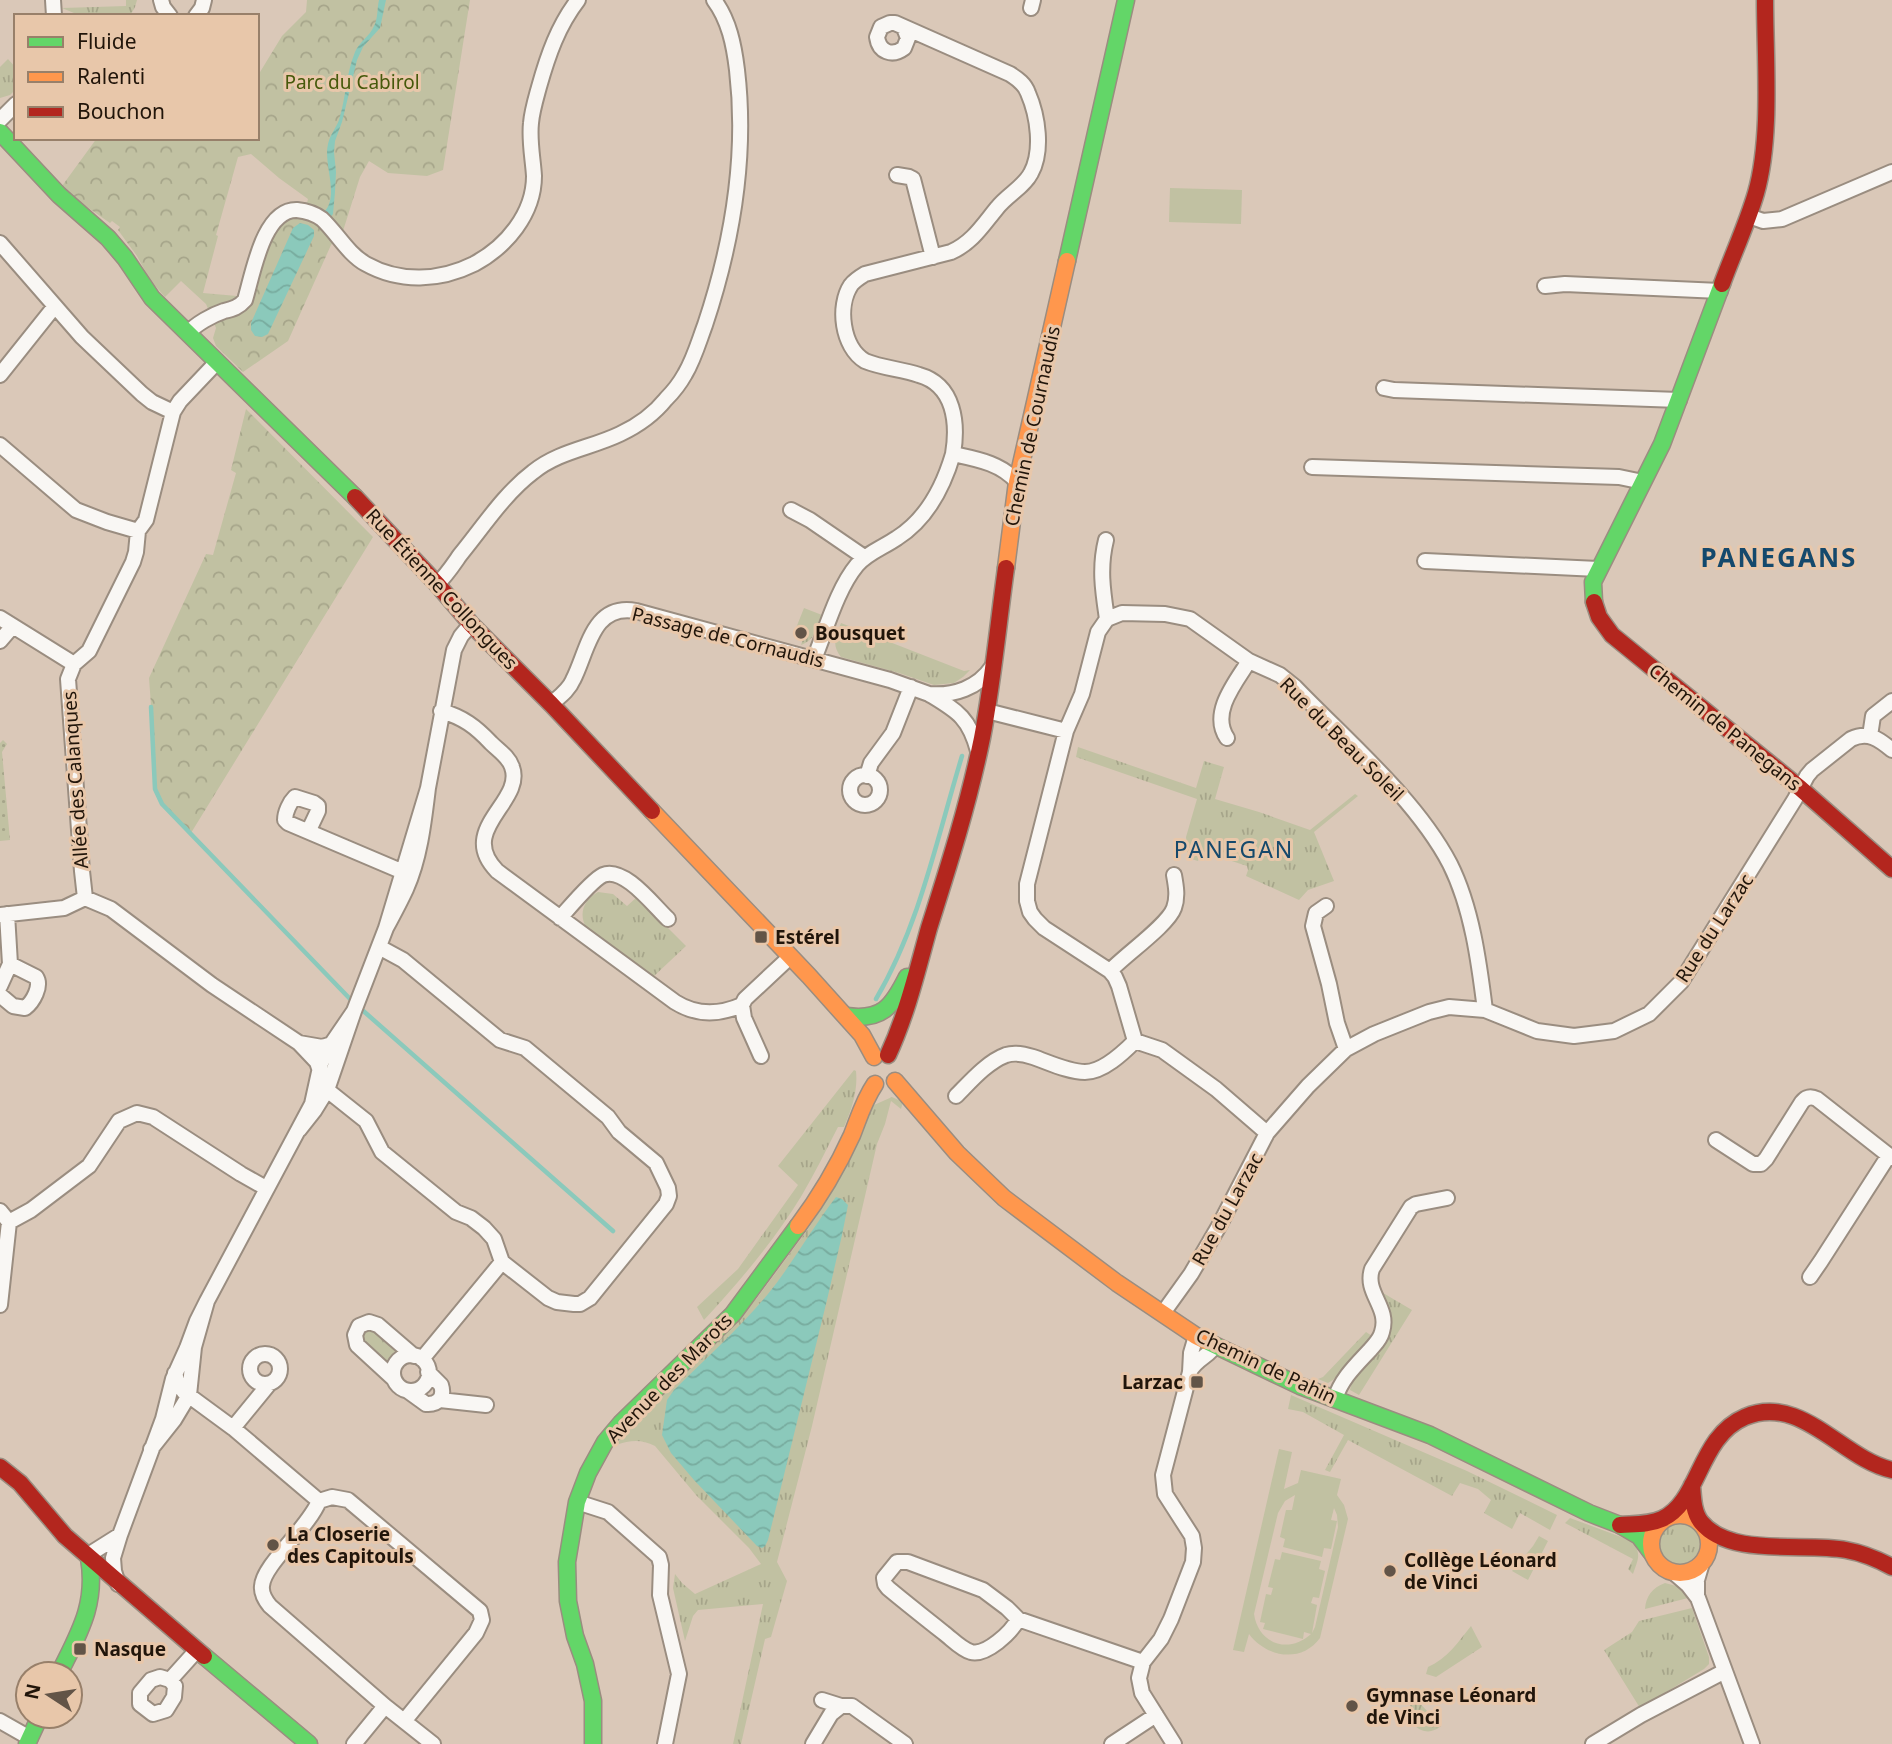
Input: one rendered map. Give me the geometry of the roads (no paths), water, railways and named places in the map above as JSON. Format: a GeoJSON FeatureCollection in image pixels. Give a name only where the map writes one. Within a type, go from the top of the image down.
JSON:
{"type":"FeatureCollection","features":[{"type":"Feature","properties":{"kind":"street"},"geometry":{"type":"LineString","coordinates":[[188,333],[223,312],[241,305],[270,225],[281,214],[293,210],[310,212],[321,219],[365,264],[406,278],[450,273],[489,255],[511,234],[532,197],[533,111],[551,47],[565,18],[578,0]]}},
{"type":"Feature","properties":{"kind":"street"},"geometry":{"type":"LineString","coordinates":[[437,584],[493,514],[530,474],[543,464],[633,427],[651,414],[685,375],[698,346],[717,285],[737,188],[740,93],[731,36],[714,0]]}},
{"type":"Feature","properties":{"kind":"street","name":"Chemin de Cournaudis"},"geometry":{"type":"LineString","coordinates":[[881,1056],[902,1021],[987,715],[1018,474],[1126,0]]}},
{"type":"Feature","properties":{"kind":"street","name":"Chemin de Panegans"},"geometry":{"type":"LineString","coordinates":[[1765,0],[1764,141],[1759,183],[1662,444],[1592,582],[1593,602],[1601,622],[1612,635],[1800,788],[1892,869]]}},
{"type":"Feature","properties":{"kind":"street"},"geometry":{"type":"LineString","coordinates":[[814,659],[852,572],[864,558],[906,532],[930,506],[944,481],[953,454],[956,429],[947,397],[927,378],[871,363],[859,357],[847,341],[844,325],[848,293],[858,278],[865,274],[951,252],[968,243],[1007,197],[1030,175],[1038,147],[1037,129],[1028,92],[1020,81],[1010,74],[904,28]]}},
{"type":"Feature","properties":{"kind":"street"},"geometry":{"type":"LineString","coordinates":[[0,120],[14,106]]}},
{"type":"Feature","properties":{"kind":"street","name":"Rue Étienne Collongues"},"geometry":{"type":"LineString","coordinates":[[0,132],[59,195],[101,230],[125,258],[152,298],[307,452],[338,479],[471,624],[551,704],[881,1056]]}},
{"type":"Feature","properties":{"kind":"street"},"geometry":{"type":"LineString","coordinates":[[1748,216],[1763,220],[1782,219],[1892,173]]}},
{"type":"Feature","properties":{"kind":"street"},"geometry":{"type":"LineString","coordinates":[[897,175],[913,179],[933,257]]}},
{"type":"Feature","properties":{"kind":"street"},"geometry":{"type":"LineString","coordinates":[[0,243],[82,337],[142,394],[173,412]]}},
{"type":"Feature","properties":{"kind":"street"},"geometry":{"type":"LineString","coordinates":[[1545,286],[1566,284],[1720,291]]}},
{"type":"Feature","properties":{"kind":"street"},"geometry":{"type":"LineString","coordinates":[[0,376],[54,306]]}},
{"type":"Feature","properties":{"kind":"street","name":"Allée des Calanques"},"geometry":{"type":"LineString","coordinates":[[85,898],[68,679],[74,664],[89,651],[133,562],[138,531],[146,520],[173,412],[217,362]]}},
{"type":"Feature","properties":{"kind":"street"},"geometry":{"type":"LineString","coordinates":[[1384,388],[1679,400]]}},
{"type":"Feature","properties":{"kind":"street"},"geometry":{"type":"LineString","coordinates":[[0,444],[76,510],[138,531]]}},
{"type":"Feature","properties":{"kind":"street"},"geometry":{"type":"LineString","coordinates":[[953,454],[981,460],[1018,474]]}},
{"type":"Feature","properties":{"kind":"street"},"geometry":{"type":"LineString","coordinates":[[1312,467],[1619,477],[1643,482]]}},
{"type":"Feature","properties":{"kind":"street"},"geometry":{"type":"LineString","coordinates":[[791,510],[864,558]]}},
{"type":"Feature","properties":{"kind":"street"},"geometry":{"type":"LineString","coordinates":[[1106,540],[1101,576],[1108,620],[1098,632],[1082,694],[1066,731],[1027,884],[1027,901],[1030,912],[1044,928],[1110,971],[1119,986],[1135,1041]]}},
{"type":"Feature","properties":{"kind":"street"},"geometry":{"type":"LineString","coordinates":[[1425,561],[1598,569]]}},
{"type":"Feature","properties":{"kind":"street","name":"Passage de Cornaudis"},"geometry":{"type":"LineString","coordinates":[[551,704],[573,682],[596,626],[607,615],[618,611],[636,611],[911,687],[929,694],[959,712],[987,715]]}},
{"type":"Feature","properties":{"kind":"street","name":"Rue du Beau Soleil"},"geometry":{"type":"LineString","coordinates":[[1108,620],[1122,613],[1165,614],[1190,619],[1249,661],[1280,675],[1295,687],[1386,779],[1426,826],[1450,865],[1467,909],[1482,981],[1485,1010]]}},
{"type":"Feature","properties":{"kind":"street"},"geometry":{"type":"LineString","coordinates":[[0,641],[6,623],[74,664]]}},
{"type":"Feature","properties":{"kind":"street"},"geometry":{"type":"LineString","coordinates":[[88,1613],[114,1590],[113,1558],[120,1535],[167,1407],[169,1392],[197,1321],[299,1130],[357,1005],[407,873],[428,788],[454,650],[471,624]]}},
{"type":"Feature","properties":{"kind":"street"},"geometry":{"type":"LineString","coordinates":[[1227,738],[1223,733],[1221,719],[1224,705],[1249,661]]}},
{"type":"Feature","properties":{"kind":"street","name":"Passage de Cornaudis"},"geometry":{"type":"LineString","coordinates":[[929,694],[946,695],[960,691],[984,679],[993,666]]}},
{"type":"Feature","properties":{"kind":"street"},"geometry":{"type":"LineString","coordinates":[[867,776],[874,759],[894,733],[911,687]]}},
{"type":"Feature","properties":{"kind":"street"},"geometry":{"type":"LineString","coordinates":[[960,691],[957,700],[959,712],[973,734],[978,753]]}},
{"type":"Feature","properties":{"kind":"street"},"geometry":{"type":"LineString","coordinates":[[1892,701],[1873,716],[1870,736],[1879,739],[1892,750]]}},
{"type":"Feature","properties":{"kind":"street"},"geometry":{"type":"LineString","coordinates":[[441,711],[461,717],[473,725],[510,761],[514,773],[512,784],[486,831],[484,840],[485,853],[496,871],[679,1004],[689,1009],[717,1013],[742,1005]]}},
{"type":"Feature","properties":{"kind":"street"},"geometry":{"type":"LineString","coordinates":[[987,715],[1066,731]]}},
{"type":"Feature","properties":{"kind":"street","name":"Rue du Larzac"},"geometry":{"type":"LineString","coordinates":[[1163,1313],[1205,1250],[1267,1133],[1308,1086],[1346,1049],[1374,1034],[1431,1011],[1449,1007],[1485,1010],[1537,1031],[1574,1036],[1614,1031],[1649,1014],[1681,982],[1807,776],[1851,739],[1870,736]]}},
{"type":"Feature","properties":{"kind":"street"},"geometry":{"type":"LineString","coordinates":[[309,830],[407,873]]}},
{"type":"Feature","properties":{"kind":"street"},"geometry":{"type":"LineString","coordinates":[[560,918],[600,877],[614,873],[625,878],[668,919]]}},
{"type":"Feature","properties":{"kind":"street"},"geometry":{"type":"LineString","coordinates":[[1110,971],[1169,917],[1175,905],[1177,889],[1174,875]]}},
{"type":"Feature","properties":{"kind":"street"},"geometry":{"type":"LineString","coordinates":[[0,986],[10,964],[3,914],[64,908],[85,898],[111,909],[212,985],[299,1043],[317,1062],[324,1077],[366,1121],[382,1152],[456,1212],[471,1218],[484,1228],[494,1239],[502,1262],[552,1301],[574,1304],[585,1301],[665,1206],[669,1196],[668,1188],[656,1163],[619,1132],[608,1117],[525,1048],[500,1040],[403,960],[379,947]]}},
{"type":"Feature","properties":{"kind":"street"},"geometry":{"type":"LineString","coordinates":[[1325,906],[1316,914],[1313,926],[1346,1049]]}},
{"type":"Feature","properties":{"kind":"street","name":"Chemin de Cournaudis"},"geometry":{"type":"LineString","coordinates":[[846,1016],[870,1019],[884,1011],[902,985],[927,935]]}},
{"type":"Feature","properties":{"kind":"street"},"geometry":{"type":"LineString","coordinates":[[761,1056],[744,1018],[742,1005],[745,999],[790,957]]}},
{"type":"Feature","properties":{"kind":"street"},"geometry":{"type":"LineString","coordinates":[[0,995],[13,1006],[25,1008],[30,1004],[39,985],[36,976],[10,964]]}},
{"type":"Feature","properties":{"kind":"street"},"geometry":{"type":"LineString","coordinates":[[324,1077],[329,1048],[357,1005]]}},
{"type":"Feature","properties":{"kind":"street"},"geometry":{"type":"LineString","coordinates":[[956,1096],[987,1067],[1007,1055],[1023,1054],[1085,1072],[1102,1066],[1135,1041]]}},
{"type":"Feature","properties":{"kind":"street"},"geometry":{"type":"LineString","coordinates":[[1135,1041],[1162,1050],[1216,1089],[1267,1133]]}},
{"type":"Feature","properties":{"kind":"street"},"geometry":{"type":"LineString","coordinates":[[299,1043],[329,1048]]}},
{"type":"Feature","properties":{"kind":"street"},"geometry":{"type":"LineString","coordinates":[[881,1056],[894,1059],[898,1066],[895,1080],[885,1086],[875,1084],[869,1078],[868,1063],[881,1056]]}},
{"type":"Feature","properties":{"kind":"street","name":"Chemin de Pahin"},"geometry":{"type":"LineString","coordinates":[[895,1080],[957,1153],[1004,1198],[1117,1283],[1196,1336],[1279,1376],[1430,1435],[1589,1513],[1620,1525],[1639,1536],[1651,1552]]}},
{"type":"Feature","properties":{"kind":"street","name":"Avenue des Marots"},"geometry":{"type":"LineString","coordinates":[[593,1744],[593,1701],[568,1601],[566,1562],[577,1502],[588,1473],[605,1442],[635,1409],[733,1314],[805,1217],[834,1169],[875,1084]]}},
{"type":"Feature","properties":{"kind":"street"},"geometry":{"type":"LineString","coordinates":[[1716,1140],[1753,1164],[1761,1164],[1802,1102],[1811,1097],[1890,1157],[1810,1277]]}},
{"type":"Feature","properties":{"kind":"street"},"geometry":{"type":"LineString","coordinates":[[0,1305],[5,1217],[31,1210],[89,1166],[120,1121],[137,1114],[153,1117],[266,1188]]}},
{"type":"Feature","properties":{"kind":"street"},"geometry":{"type":"LineString","coordinates":[[1335,1399],[1344,1379],[1378,1341],[1384,1324],[1383,1311],[1371,1286],[1371,1269],[1411,1207],[1447,1198]]}},
{"type":"Feature","properties":{"kind":"street"},"geometry":{"type":"LineString","coordinates":[[421,1363],[502,1262]]}},
{"type":"Feature","properties":{"kind":"street"},"geometry":{"type":"LineString","coordinates":[[151,1449],[174,1420],[189,1395],[194,1347],[207,1301]]}},
{"type":"Feature","properties":{"kind":"street"},"geometry":{"type":"LineString","coordinates":[[440,1400],[443,1390],[441,1385],[421,1363],[378,1325],[369,1322],[359,1326],[355,1335],[357,1345],[394,1379],[398,1386],[426,1404],[440,1400],[486,1405]]}},
{"type":"Feature","properties":{"kind":"street"},"geometry":{"type":"LineString","coordinates":[[1190,1373],[1191,1353],[1196,1336]]}},
{"type":"Feature","properties":{"kind":"street"},"geometry":{"type":"LineString","coordinates":[[1174,1744],[1140,1688],[1139,1678],[1143,1662],[1164,1633],[1193,1562],[1192,1536],[1165,1494],[1163,1475],[1190,1373],[1194,1364],[1212,1351],[1215,1345]]}},
{"type":"Feature","properties":{"kind":"street"},"geometry":{"type":"LineString","coordinates":[[394,1379],[393,1370],[399,1360],[405,1357],[421,1363]]}},
{"type":"Feature","properties":{"kind":"street"},"geometry":{"type":"LineString","coordinates":[[408,1391],[414,1391],[427,1380],[421,1363]]}},
{"type":"Feature","properties":{"kind":"street"},"geometry":{"type":"LineString","coordinates":[[177,1370],[187,1370],[192,1375]]}},
{"type":"Feature","properties":{"kind":"street"},"geometry":{"type":"LineString","coordinates":[[177,1370],[181,1389],[233,1427],[319,1501]]}},
{"type":"Feature","properties":{"kind":"street"},"geometry":{"type":"LineString","coordinates":[[233,1427],[269,1384]]}},
{"type":"Feature","properties":{"kind":"street"},"geometry":{"type":"LineString","coordinates":[[167,1407],[174,1398],[189,1395]]}},
{"type":"Feature","properties":{"kind":"street"},"geometry":{"type":"LineString","coordinates":[[1692,1485],[1695,1507],[1709,1540],[1696,1580],[1698,1598],[1688,1585],[1660,1565],[1651,1552],[1651,1536],[1656,1526],[1684,1502],[1692,1485],[1706,1456],[1720,1434],[1730,1426],[1747,1416],[1765,1412],[1782,1413],[1798,1418],[1874,1465],[1892,1470]]}},
{"type":"Feature","properties":{"kind":"street"},"geometry":{"type":"LineString","coordinates":[[0,1467],[21,1482],[57,1529],[304,1743]]}},
{"type":"Feature","properties":{"kind":"street"},"geometry":{"type":"LineString","coordinates":[[405,1720],[478,1630],[481,1614],[348,1500],[336,1496],[326,1498],[319,1501],[306,1523],[267,1572],[262,1582],[264,1597],[270,1606],[433,1744]]}},
{"type":"Feature","properties":{"kind":"street"},"geometry":{"type":"LineString","coordinates":[[577,1502],[608,1512],[659,1557],[660,1595],[679,1674],[665,1744]]}},
{"type":"Feature","properties":{"kind":"street"},"geometry":{"type":"LineString","coordinates":[[1664,1519],[1685,1515],[1717,1537],[1742,1545]]}},
{"type":"Feature","properties":{"kind":"street","name":"Chemin de Pahin"},"geometry":{"type":"LineString","coordinates":[[1620,1525],[1664,1519]]}},
{"type":"Feature","properties":{"kind":"street"},"geometry":{"type":"LineString","coordinates":[[66,1660],[88,1613],[93,1572],[89,1558],[93,1552],[120,1535]]}},
{"type":"Feature","properties":{"kind":"street"},"geometry":{"type":"LineString","coordinates":[[1672,1572],[1687,1572],[1717,1549],[1742,1545],[1852,1549],[1876,1557],[1892,1567]]}},
{"type":"Feature","properties":{"kind":"street"},"geometry":{"type":"LineString","coordinates":[[1018,1619],[1011,1631],[988,1649],[971,1652],[888,1588],[884,1578],[897,1562],[908,1562],[983,1590],[1018,1619],[1143,1662]]}},
{"type":"Feature","properties":{"kind":"street"},"geometry":{"type":"LineString","coordinates":[[92,1592],[103,1578],[115,1581]]}},
{"type":"Feature","properties":{"kind":"street"},"geometry":{"type":"LineString","coordinates":[[1698,1598],[1752,1744]]}},
{"type":"Feature","properties":{"kind":"street"},"geometry":{"type":"LineString","coordinates":[[170,1680],[197,1650]]}},
{"type":"Feature","properties":{"kind":"street"},"geometry":{"type":"LineString","coordinates":[[1594,1744],[1641,1715],[1725,1671]]}},
{"type":"Feature","properties":{"kind":"street"},"geometry":{"type":"LineString","coordinates":[[822,1700],[841,1706],[852,1706],[905,1744]]}},
{"type":"Feature","properties":{"kind":"street"},"geometry":{"type":"LineString","coordinates":[[354,1744],[385,1706]]}},
{"type":"Feature","properties":{"kind":"street"},"geometry":{"type":"LineString","coordinates":[[813,1744],[831,1714],[841,1706]]}},
{"type":"Feature","properties":{"kind":"street"},"geometry":{"type":"LineString","coordinates":[[1112,1744],[1156,1714]]}},
{"type":"Feature","properties":{"kind":"street"},"geometry":{"type":"LineString","coordinates":[[0,1721],[29,1741]]}},
{"type":"Feature","properties":{"kind":"water"},"geometry":{"type":"Polygon","coordinates":[[[379,0],[386,0],[380,28],[363,47],[357,60],[335,141],[335,192],[333,214],[330,218],[324,212],[331,197],[328,144],[339,120],[352,60],[375,23],[379,0]]]}},
{"type":"Feature","properties":{"kind":"water"},"geometry":{"type":"Polygon","coordinates":[[[300,223],[314,230],[314,236],[268,334],[255,336],[251,323],[293,228],[300,223]]]}},
{"type":"Feature","properties":{"kind":"water"},"geometry":{"type":"Polygon","coordinates":[[[836,1197],[848,1205],[842,1235],[768,1540],[762,1548],[757,1546],[671,1453],[662,1435],[667,1400],[768,1294],[836,1197]]]}},
{"type":"Feature","properties":{"kind":"waterway"},"geometry":{"type":"LineString","coordinates":[[151,707],[155,789],[162,804],[353,1002]]}},
{"type":"Feature","properties":{"kind":"waterway"},"geometry":{"type":"LineString","coordinates":[[876,999],[916,911],[962,756]]}},
{"type":"Feature","properties":{"kind":"waterway"},"geometry":{"type":"LineString","coordinates":[[360,1008],[613,1231]]}},
{"type":"Feature","properties":{"kind":"place","name":"Bousquet"},"geometry":{"type":"Point","coordinates":[801,633]}},
{"type":"Feature","properties":{"kind":"place","name":"Estérel"},"geometry":{"type":"Point","coordinates":[761,937]}},
{"type":"Feature","properties":{"kind":"place","name":"Larzac"},"geometry":{"type":"Point","coordinates":[1197,1382]}},
{"type":"Feature","properties":{"kind":"place","name":"La Closerie des Capitouls"},"geometry":{"type":"Point","coordinates":[273,1545]}},
{"type":"Feature","properties":{"kind":"place","name":"Collège Léonard de Vinci"},"geometry":{"type":"Point","coordinates":[1390,1571]}},
{"type":"Feature","properties":{"kind":"place","name":"Nasque"},"geometry":{"type":"Point","coordinates":[80,1649]}},
{"type":"Feature","properties":{"kind":"place","name":"Gymnase Léonard de Vinci"},"geometry":{"type":"Point","coordinates":[1352,1706]}},
{"type":"Feature","properties":{"kind":"district","name":"PANEGANS"},"geometry":{"type":"Point","coordinates":[1779,557]}},
{"type":"Feature","properties":{"kind":"district","name":"PANEGAN"},"geometry":{"type":"Point","coordinates":[1234,849]}},
{"type":"Feature","properties":{"kind":"park label","name":"Parc du Cabirol"},"geometry":{"type":"Point","coordinates":[352,82]}}]}
